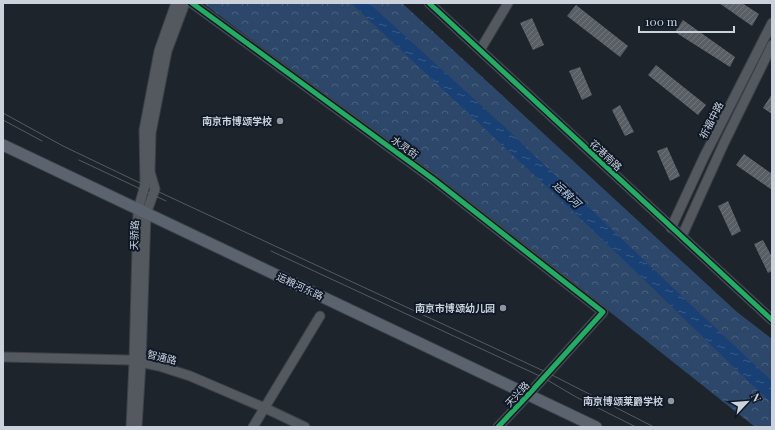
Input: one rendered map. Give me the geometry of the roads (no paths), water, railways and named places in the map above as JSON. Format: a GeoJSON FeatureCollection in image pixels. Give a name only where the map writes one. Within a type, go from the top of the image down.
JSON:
{"type":"FeatureCollection","features":[{"type":"Feature","properties":{"kind":"main road","name":"运粮河东路"},"geometry":{"type":"LineString","coordinates":[[3,145],[530,394],[596,427]]}},
{"type":"Feature","properties":{"kind":"street","name":"天骄路"},"geometry":{"type":"LineString","coordinates":[[137,427],[142,212],[145,184],[144,130],[159,50],[176,3]]}},
{"type":"Feature","properties":{"kind":"street","name":"天骄路"},"geometry":{"type":"LineString","coordinates":[[142,212],[154,189],[150,172],[151,133],[167,51],[185,3]]}},
{"type":"Feature","properties":{"kind":"street","name":"水灵街"},"geometry":{"type":"LineString","coordinates":[[192,3],[433,179],[603,312]]}},
{"type":"Feature","properties":{"kind":"street","name":"花港南路"},"geometry":{"type":"LineString","coordinates":[[429,3],[772,320]]}},
{"type":"Feature","properties":{"kind":"street"},"geometry":{"type":"LineString","coordinates":[[480,50],[508,3]]}},
{"type":"Feature","properties":{"kind":"street","name":"祈福中路"},"geometry":{"type":"LineString","coordinates":[[671,228],[704,157],[772,22]]}},
{"type":"Feature","properties":{"kind":"street"},"geometry":{"type":"LineString","coordinates":[[682,236],[724,143],[772,45]]}},
{"type":"Feature","properties":{"kind":"street","name":"天兴路"},"geometry":{"type":"LineString","coordinates":[[498,427],[530,394],[603,312]]}},
{"type":"Feature","properties":{"kind":"street"},"geometry":{"type":"LineString","coordinates":[[253,427],[320,316]]}},
{"type":"Feature","properties":{"kind":"street","name":"智通路"},"geometry":{"type":"LineString","coordinates":[[3,357],[138,362],[159,366],[190,376],[305,427]]}},
{"type":"Feature","properties":{"kind":"street","name":"天骄路"},"geometry":{"type":"LineString","coordinates":[[131,427],[138,362]]}},
{"type":"Feature","properties":{"kind":"water","name":"运粮河"},"geometry":{"type":"Polygon","coordinates":[[[351,3],[369,3],[507,129],[772,381],[772,403],[599,236],[351,3]]]}},
{"type":"Feature","properties":{"kind":"tram line"},"geometry":{"type":"LineString","coordinates":[[3,113],[63,146],[548,373],[654,427]]}},
{"type":"Feature","properties":{"kind":"tram line"},"geometry":{"type":"LineString","coordinates":[[3,120],[42,141]]}},
{"type":"Feature","properties":{"kind":"tram line"},"geometry":{"type":"LineString","coordinates":[[79,160],[166,201]]}},
{"type":"Feature","properties":{"kind":"tram line"},"geometry":{"type":"LineString","coordinates":[[271,251],[544,378],[576,397],[636,427]]}},
{"type":"Feature","properties":{"kind":"place","name":"南京市博颂学校"},"geometry":{"type":"Point","coordinates":[280,121]}},
{"type":"Feature","properties":{"kind":"place","name":"南京市博颂幼儿园"},"geometry":{"type":"Point","coordinates":[503,308]}},
{"type":"Feature","properties":{"kind":"place","name":"南京博颂莱爵学校"},"geometry":{"type":"Point","coordinates":[671,401]}}]}
